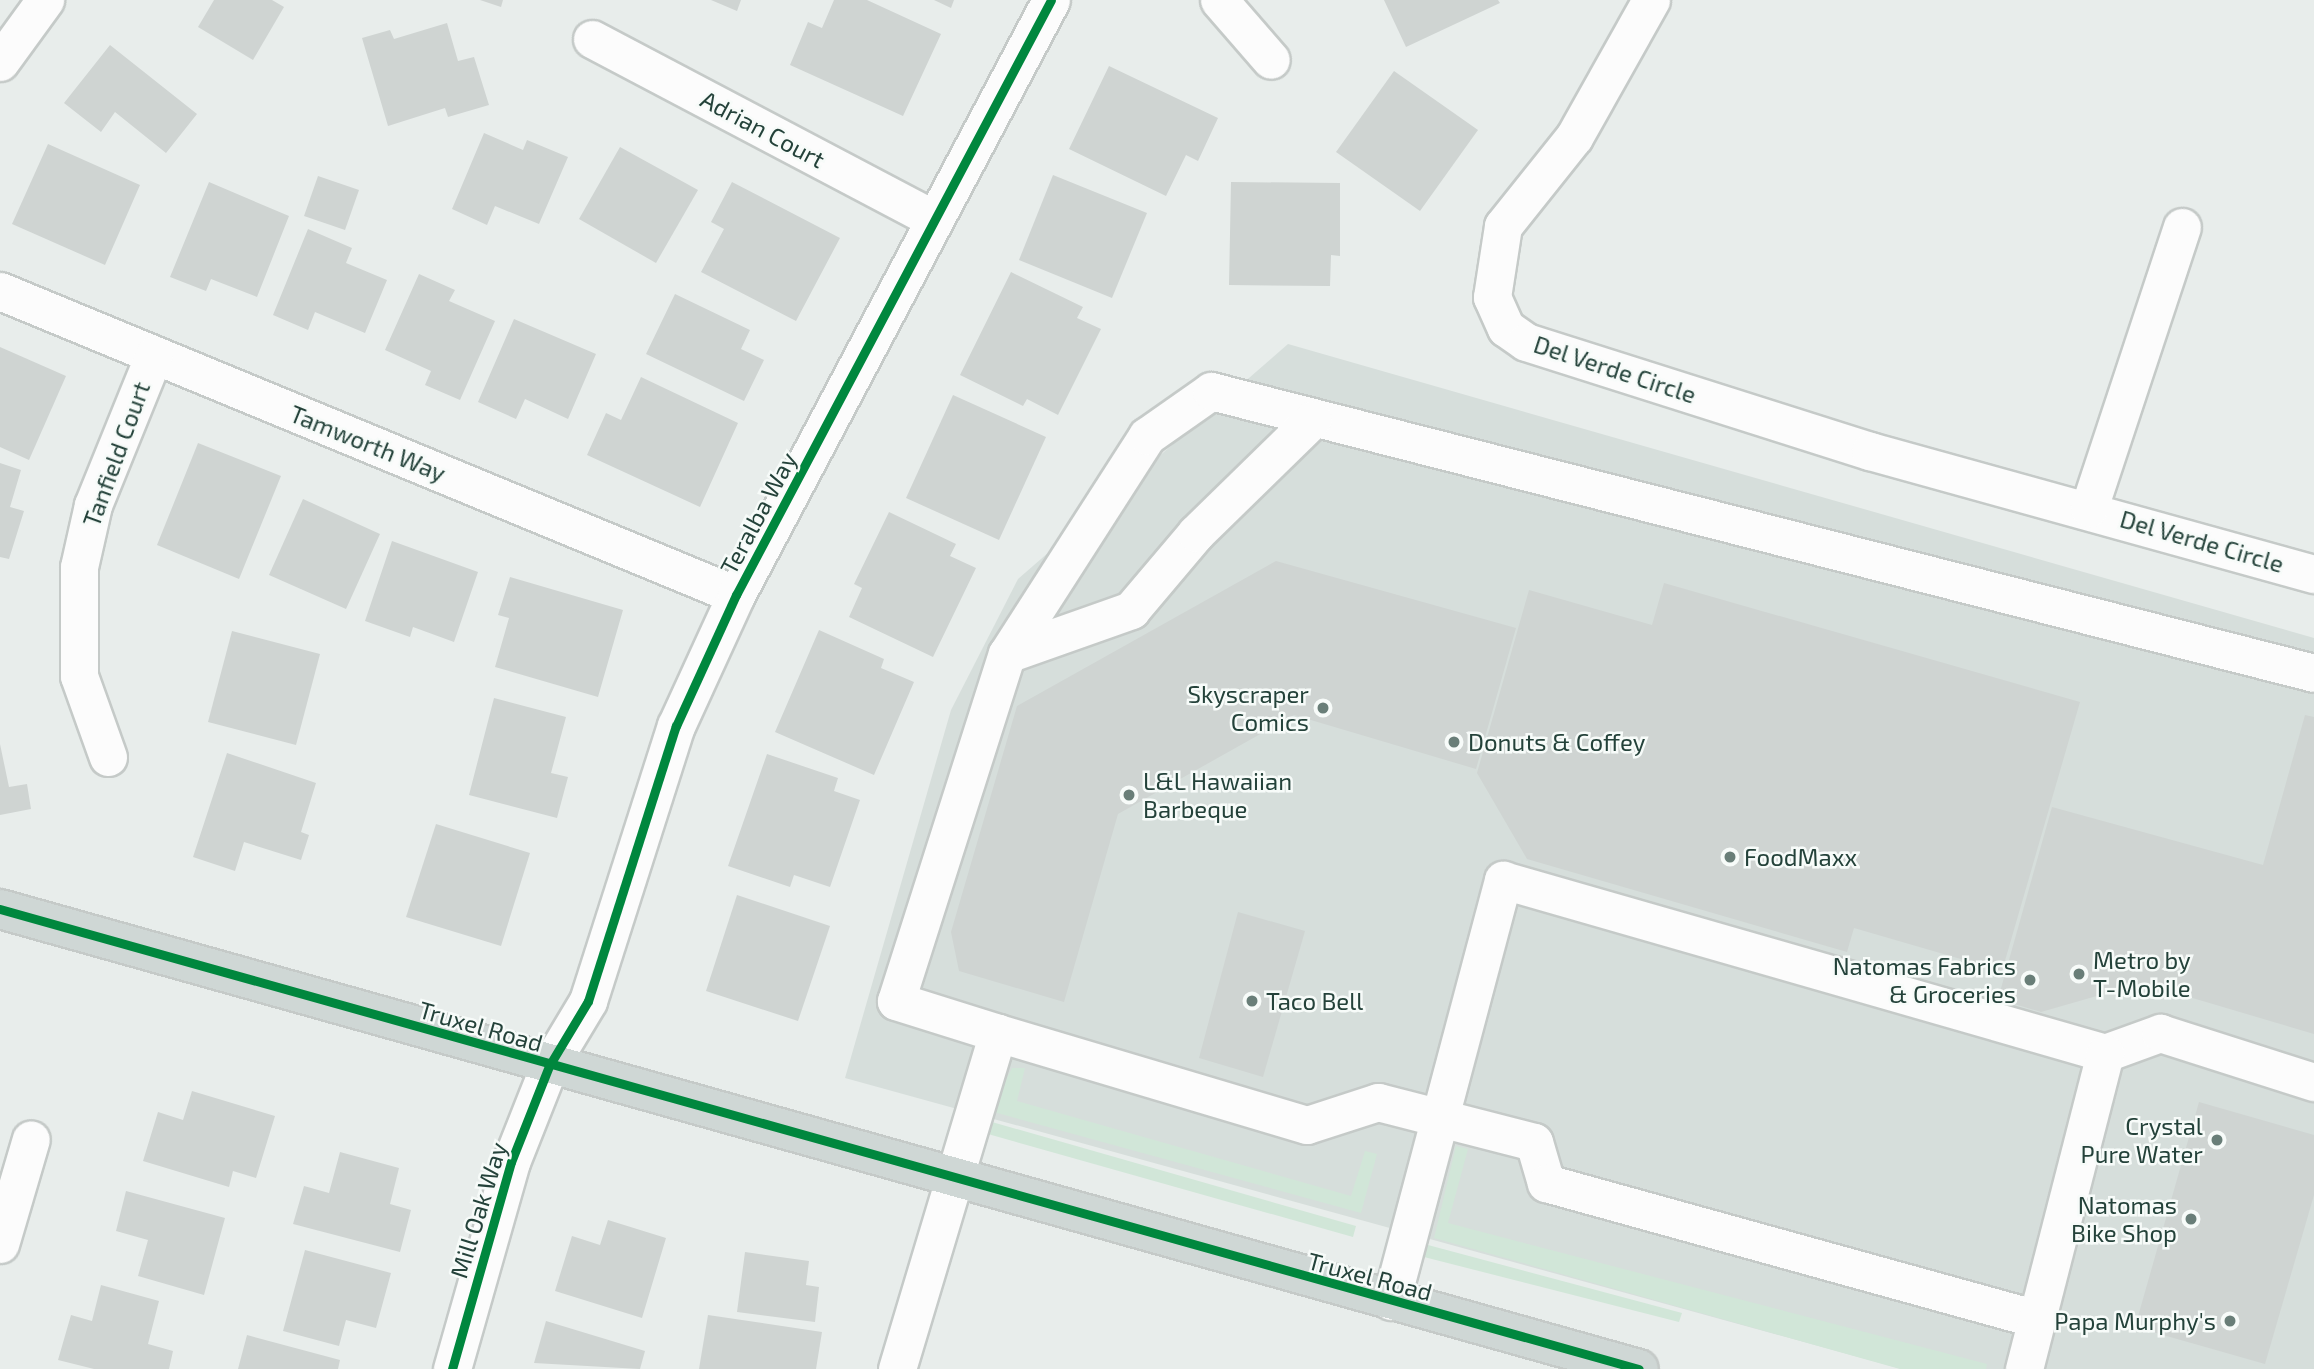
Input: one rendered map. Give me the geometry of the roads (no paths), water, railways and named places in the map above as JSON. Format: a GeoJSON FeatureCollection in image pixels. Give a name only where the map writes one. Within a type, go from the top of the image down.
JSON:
{"type":"FeatureCollection","features":[{"type":"Feature","properties":{"kind":"main road","name":"Truxel Road"},"geometry":{"type":"LineString","coordinates":[[0,909],[950,1181],[1391,1301],[1562,1359],[1639,1369]]}},
{"type":"Feature","properties":{"kind":"street"},"geometry":{"type":"LineString","coordinates":[[0,62],[45,0]]}},
{"type":"Feature","properties":{"kind":"street","name":"Teralba Way"},"geometry":{"type":"LineString","coordinates":[[549,1066],[588,1001],[676,726],[736,595],[1051,0]]}},
{"type":"Feature","properties":{"kind":"street"},"geometry":{"type":"LineString","coordinates":[[1219,0],[1270,61]]}},
{"type":"Feature","properties":{"kind":"street","name":"Del Verde Circle"},"geometry":{"type":"LineString","coordinates":[[1651,0],[1574,137],[1503,226],[1492,298],[1506,328],[1526,342],[1870,451],[2089,508],[2314,574]]}},
{"type":"Feature","properties":{"kind":"street","name":"Adrian Court"},"geometry":{"type":"LineString","coordinates":[[592,39],[934,219]]}},
{"type":"Feature","properties":{"kind":"street","name":"Del Verde Circle"},"geometry":{"type":"LineString","coordinates":[[2089,508],[2182,227]]}},
{"type":"Feature","properties":{"kind":"street","name":"Tamworth Way"},"geometry":{"type":"LineString","coordinates":[[0,291],[736,595]]}},
{"type":"Feature","properties":{"kind":"street","name":"Tanfield Court"},"geometry":{"type":"LineString","coordinates":[[108,757],[79,676],[79,567],[93,505],[154,355]]}},
{"type":"Feature","properties":{"kind":"street"},"geometry":{"type":"LineString","coordinates":[[2037,1319],[1546,1183],[1534,1142],[1378,1102],[1307,1125],[896,1001],[1007,654],[1147,436],[1211,391],[1312,419],[2314,673]]}},
{"type":"Feature","properties":{"kind":"street"},"geometry":{"type":"LineString","coordinates":[[1007,654],[1131,610],[1196,533],[1312,419]]}},
{"type":"Feature","properties":{"kind":"street"},"geometry":{"type":"LineString","coordinates":[[1391,1301],[1443,1117],[1503,880],[2105,1054],[2160,1033],[2314,1082]]}},
{"type":"Feature","properties":{"kind":"street"},"geometry":{"type":"LineString","coordinates":[[897,1369],[950,1181],[998,1033]]}},
{"type":"Feature","properties":{"kind":"street"},"geometry":{"type":"LineString","coordinates":[[2024,1369],[2105,1054]]}},
{"type":"Feature","properties":{"kind":"street","name":"Mill Oak Way"},"geometry":{"type":"LineString","coordinates":[[452,1369],[510,1162],[549,1066]]}},
{"type":"Feature","properties":{"kind":"street"},"geometry":{"type":"LineString","coordinates":[[0,1244],[31,1139]]}},
{"type":"Feature","properties":{"kind":"place","name":"Skyscraper Comics"},"geometry":{"type":"Point","coordinates":[1323,708]}},
{"type":"Feature","properties":{"kind":"place","name":"Donuts & Coffey"},"geometry":{"type":"Point","coordinates":[1454,742]}},
{"type":"Feature","properties":{"kind":"place","name":"L&L Hawaiian Barbeque"},"geometry":{"type":"Point","coordinates":[1129,795]}},
{"type":"Feature","properties":{"kind":"place","name":"FoodMaxx"},"geometry":{"type":"Point","coordinates":[1730,857]}},
{"type":"Feature","properties":{"kind":"place","name":"Metro by T-Mobile"},"geometry":{"type":"Point","coordinates":[2079,974]}},
{"type":"Feature","properties":{"kind":"place","name":"Natomas Fabrics & Groceries"},"geometry":{"type":"Point","coordinates":[2030,980]}},
{"type":"Feature","properties":{"kind":"place","name":"Taco Bell"},"geometry":{"type":"Point","coordinates":[1252,1001]}},
{"type":"Feature","properties":{"kind":"place","name":"Crystal Pure Water"},"geometry":{"type":"Point","coordinates":[2217,1140]}},
{"type":"Feature","properties":{"kind":"place","name":"Natomas Bike Shop"},"geometry":{"type":"Point","coordinates":[2191,1219]}},
{"type":"Feature","properties":{"kind":"place","name":"Papa Murphy's"},"geometry":{"type":"Point","coordinates":[2230,1321]}}]}
